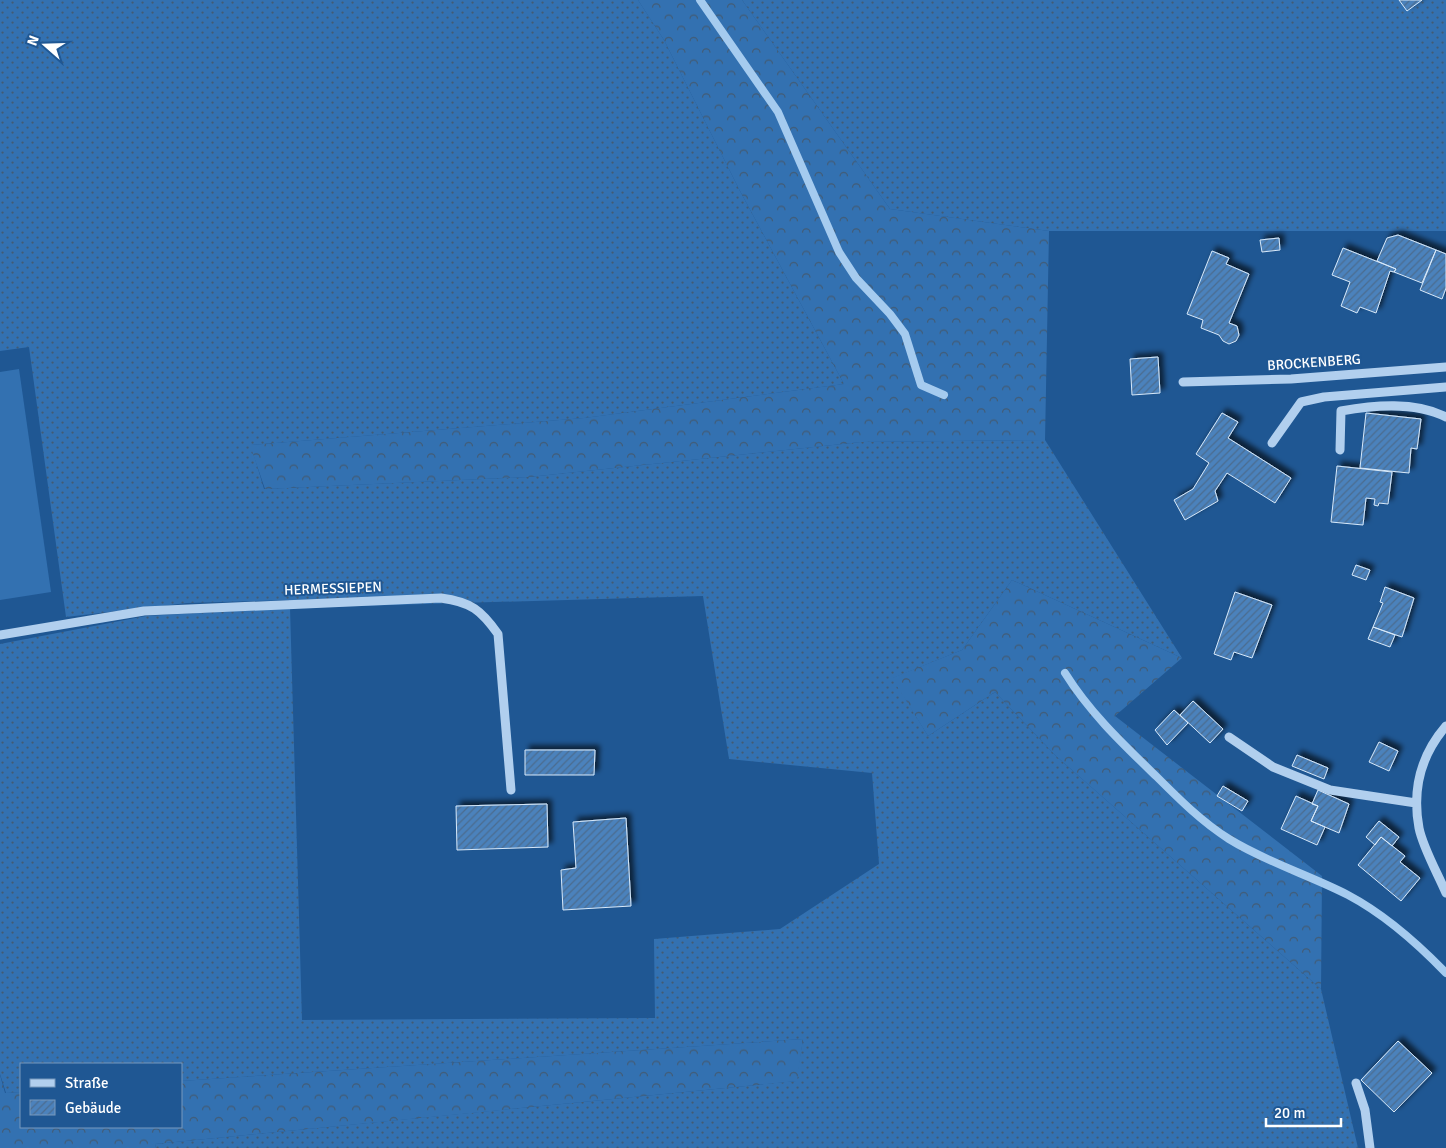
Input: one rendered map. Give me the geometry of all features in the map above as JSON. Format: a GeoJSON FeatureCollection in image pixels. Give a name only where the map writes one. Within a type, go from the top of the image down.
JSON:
{"type":"FeatureCollection","features":[{"type":"Feature","properties":{"kind":"street","name":"BROCKENBERG"},"geometry":{"type":"LineString","coordinates":[[1183,382],[1291,379],[1446,367]]}},
{"type":"Feature","properties":{"kind":"street"},"geometry":{"type":"LineString","coordinates":[[1272,443],[1301,402],[1324,397],[1446,387]]}},
{"type":"Feature","properties":{"kind":"street"},"geometry":{"type":"LineString","coordinates":[[1340,450],[1341,411],[1374,405],[1433,410],[1446,417]]}},
{"type":"Feature","properties":{"kind":"street","name":"HERMESSIEPEN"},"geometry":{"type":"LineString","coordinates":[[0,635],[144,611],[442,598],[465,601],[487,619],[498,634],[511,790]]}},
{"type":"Feature","properties":{"kind":"street"},"geometry":{"type":"LineString","coordinates":[[1446,726],[1424,760],[1418,780],[1416,803],[1419,830],[1446,893]]}},
{"type":"Feature","properties":{"kind":"street"},"geometry":{"type":"LineString","coordinates":[[1230,738],[1273,767],[1330,790],[1416,803]]}},
{"type":"Feature","properties":{"kind":"street"},"geometry":{"type":"LineString","coordinates":[[1356,1083],[1365,1110],[1370,1148]]}},
{"type":"Feature","properties":{"kind":"green space"},"geometry":{"type":"Polygon","coordinates":[[[0,0],[638,0],[664,40],[740,191],[844,384],[584,418],[251,445],[264,489],[529,477],[861,442],[1045,440],[1182,658],[1012,580],[962,650],[893,678],[928,736],[995,692],[1056,756],[1321,989],[1358,1148],[156,1148],[155,1144],[796,1081],[803,1039],[182,1081],[182,1063],[20,1063],[20,1092],[6,1093],[0,1074],[0,644],[146,616],[289,608],[289,600],[187,603],[66,617],[29,347],[0,351],[0,0]],[[703,596],[290,608],[302,1020],[655,1018],[654,939],[780,929],[879,864],[872,773],[729,759],[703,596]]]}},
{"type":"Feature","properties":{"kind":"green space"},"geometry":{"type":"Polygon","coordinates":[[[638,0],[742,0],[890,209],[1049,231],[1045,440],[861,442],[529,477],[265,489],[250,445],[584,418],[844,384],[740,191],[664,40],[638,0]]]}},
{"type":"Feature","properties":{"kind":"green space"},"geometry":{"type":"Polygon","coordinates":[[[742,0],[1446,0],[1446,231],[1049,231],[890,209],[742,0]]]}},
{"type":"Feature","properties":{"kind":"green space"},"geometry":{"type":"Polygon","coordinates":[[[19,369],[51,592],[0,600],[0,372],[19,369]]]}},
{"type":"Feature","properties":{"kind":"green space"},"geometry":{"type":"Polygon","coordinates":[[[1012,580],[1182,658],[1115,716],[1322,876],[1321,989],[1056,756],[995,692],[928,736],[892,678],[962,650],[1012,580]]]}},
{"type":"Feature","properties":{"kind":"green space"},"geometry":{"type":"Polygon","coordinates":[[[803,1039],[797,1081],[155,1144],[156,1148],[0,1148],[0,1075],[5,1093],[20,1092],[20,1128],[182,1128],[182,1081],[803,1039]]]}},
{"type":"Feature","properties":{"kind":"building"},"geometry":{"type":"Polygon","coordinates":[[[1399,0],[1422,0],[1407,11],[1399,0]]]}},
{"type":"Feature","properties":{"kind":"building"},"geometry":{"type":"Polygon","coordinates":[[[1398,235],[1436,250],[1422,283],[1394,272],[1396,269],[1377,261],[1387,238],[1398,235]]]}},
{"type":"Feature","properties":{"kind":"building"},"geometry":{"type":"Polygon","coordinates":[[[1279,238],[1280,250],[1262,252],[1260,240],[1279,238]]]}},
{"type":"Feature","properties":{"kind":"building"},"geometry":{"type":"Polygon","coordinates":[[[1343,248],[1396,269],[1394,272],[1390,271],[1376,313],[1360,307],[1357,313],[1341,306],[1350,282],[1332,275],[1343,248]]]}},
{"type":"Feature","properties":{"kind":"building"},"geometry":{"type":"Polygon","coordinates":[[[1436,250],[1446,254],[1446,288],[1442,299],[1420,290],[1436,250]]]}},
{"type":"Feature","properties":{"kind":"building"},"geometry":{"type":"Polygon","coordinates":[[[1212,251],[1229,258],[1226,264],[1249,274],[1229,323],[1237,326],[1239,335],[1236,341],[1229,344],[1223,341],[1219,335],[1201,328],[1203,320],[1187,314],[1212,251]]]}},
{"type":"Feature","properties":{"kind":"building"},"geometry":{"type":"Polygon","coordinates":[[[1158,357],[1160,393],[1132,395],[1130,359],[1158,357]]]}},
{"type":"Feature","properties":{"kind":"building"},"geometry":{"type":"Polygon","coordinates":[[[1222,413],[1238,422],[1228,438],[1291,478],[1275,503],[1227,473],[1215,491],[1218,501],[1185,520],[1174,500],[1193,489],[1209,463],[1196,454],[1222,413]]]}},
{"type":"Feature","properties":{"kind":"building"},"geometry":{"type":"Polygon","coordinates":[[[1366,413],[1421,419],[1417,449],[1411,448],[1409,473],[1360,468],[1366,413]]]}},
{"type":"Feature","properties":{"kind":"building"},"geometry":{"type":"Polygon","coordinates":[[[1337,466],[1392,472],[1388,504],[1379,503],[1378,506],[1374,505],[1375,499],[1366,498],[1363,525],[1331,522],[1337,466]]]}},
{"type":"Feature","properties":{"kind":"building"},"geometry":{"type":"Polygon","coordinates":[[[1356,565],[1370,570],[1366,580],[1352,575],[1356,565]]]}},
{"type":"Feature","properties":{"kind":"building"},"geometry":{"type":"Polygon","coordinates":[[[1385,587],[1414,598],[1402,637],[1373,627],[1383,603],[1380,602],[1385,587]]]}},
{"type":"Feature","properties":{"kind":"building"},"geometry":{"type":"Polygon","coordinates":[[[1235,592],[1272,605],[1252,658],[1234,652],[1231,660],[1214,654],[1235,592]]]}},
{"type":"Feature","properties":{"kind":"building"},"geometry":{"type":"Polygon","coordinates":[[[1373,627],[1395,635],[1390,647],[1368,639],[1373,627]]]}},
{"type":"Feature","properties":{"kind":"building"},"geometry":{"type":"Polygon","coordinates":[[[1193,701],[1223,729],[1210,743],[1180,715],[1193,701]]]}},
{"type":"Feature","properties":{"kind":"building"},"geometry":{"type":"Polygon","coordinates":[[[1174,710],[1188,723],[1167,745],[1155,730],[1174,710]]]}},
{"type":"Feature","properties":{"kind":"building"},"geometry":{"type":"Polygon","coordinates":[[[1379,742],[1398,751],[1389,771],[1369,762],[1379,742]]]}},
{"type":"Feature","properties":{"kind":"building"},"geometry":{"type":"Polygon","coordinates":[[[525,750],[595,750],[594,775],[525,775],[525,750]]]}},
{"type":"Feature","properties":{"kind":"building"},"geometry":{"type":"Polygon","coordinates":[[[1297,755],[1328,768],[1324,779],[1292,766],[1297,755]]]}},
{"type":"Feature","properties":{"kind":"building"},"geometry":{"type":"Polygon","coordinates":[[[1223,786],[1248,801],[1242,811],[1217,796],[1223,786]]]}},
{"type":"Feature","properties":{"kind":"building"},"geometry":{"type":"Polygon","coordinates":[[[1318,790],[1349,804],[1339,833],[1311,821],[1318,806],[1312,804],[1318,790]]]}},
{"type":"Feature","properties":{"kind":"building"},"geometry":{"type":"Polygon","coordinates":[[[1296,796],[1318,806],[1311,821],[1325,827],[1317,845],[1281,829],[1296,796]]]}},
{"type":"Feature","properties":{"kind":"building"},"geometry":{"type":"Polygon","coordinates":[[[547,804],[548,847],[457,850],[456,806],[547,804]]]}},
{"type":"Feature","properties":{"kind":"building"},"geometry":{"type":"Polygon","coordinates":[[[626,818],[631,906],[563,910],[561,870],[576,868],[573,822],[626,818]]]}},
{"type":"Feature","properties":{"kind":"building"},"geometry":{"type":"Polygon","coordinates":[[[1379,821],[1399,837],[1392,846],[1381,837],[1375,845],[1366,837],[1379,821]]]}},
{"type":"Feature","properties":{"kind":"building"},"geometry":{"type":"Polygon","coordinates":[[[1381,837],[1405,856],[1400,862],[1420,878],[1401,901],[1358,865],[1381,837]]]}},
{"type":"Feature","properties":{"kind":"building"},"geometry":{"type":"Polygon","coordinates":[[[1398,1041],[1432,1073],[1394,1112],[1361,1080],[1398,1041]]]}},
{"type":"Feature","properties":{"kind":"waterway"},"geometry":{"type":"LineString","coordinates":[[700,0],[778,112],[839,252],[856,278],[890,314],[905,334],[921,385],[944,395]]}},
{"type":"Feature","properties":{"kind":"waterway"},"geometry":{"type":"LineString","coordinates":[[1065,673],[1108,728],[1174,794],[1209,825],[1258,855],[1348,895],[1375,911],[1400,930],[1446,973]]}}]}
